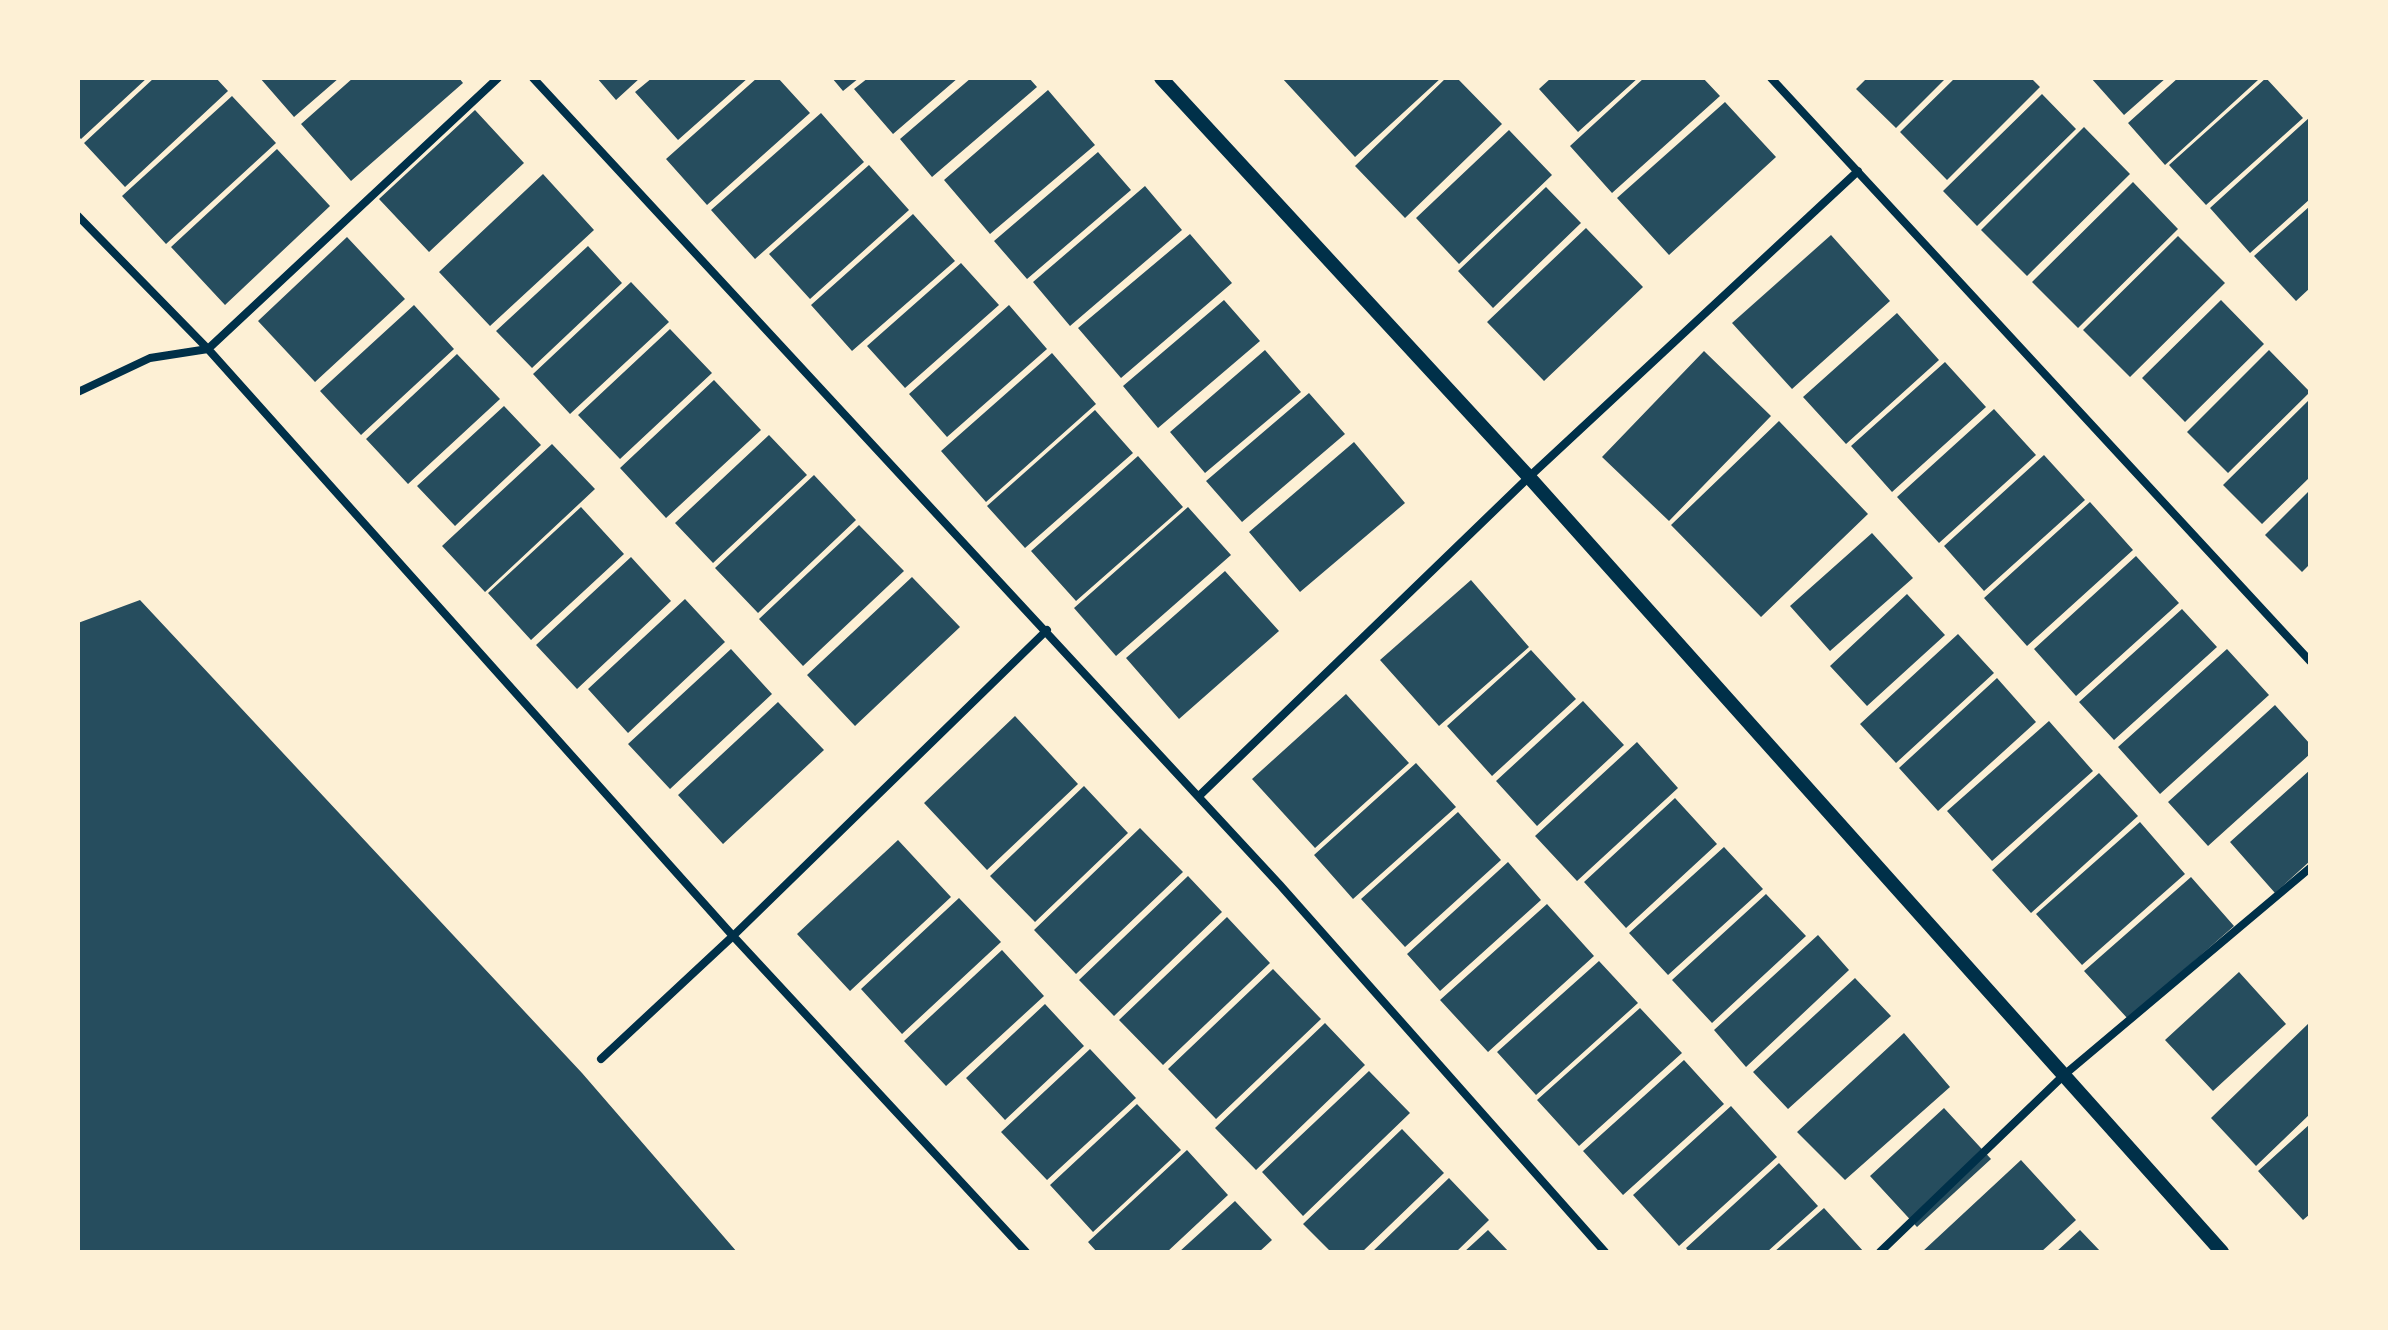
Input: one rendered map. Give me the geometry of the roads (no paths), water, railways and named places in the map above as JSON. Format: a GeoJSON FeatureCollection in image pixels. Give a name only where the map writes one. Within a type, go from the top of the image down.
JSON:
{"type":"FeatureCollection","features":[{"type":"Feature","properties":{"kind":"street"},"geometry":{"type":"LineString","coordinates":[[78,392],[150,358],[208,349],[498,78]]}},
{"type":"Feature","properties":{"kind":"street"},"geometry":{"type":"LineString","coordinates":[[533,78],[1199,796],[1605,1252]]}},
{"type":"Feature","properties":{"kind":"street"},"geometry":{"type":"LineString","coordinates":[[1161,78],[1529,477],[2222,1252]]}},
{"type":"Feature","properties":{"kind":"street"},"geometry":{"type":"LineString","coordinates":[[1771,78],[2310,661]]}},
{"type":"Feature","properties":{"kind":"street"},"geometry":{"type":"LineString","coordinates":[[1199,796],[1529,477],[1858,171]]}},
{"type":"Feature","properties":{"kind":"street"},"geometry":{"type":"LineString","coordinates":[[78,216],[208,349],[733,936],[1026,1252]]}},
{"type":"Feature","properties":{"kind":"street"},"geometry":{"type":"LineString","coordinates":[[601,1059],[733,936],[1047,630]]}},
{"type":"Feature","properties":{"kind":"street"},"geometry":{"type":"LineString","coordinates":[[1880,1252],[2064,1075],[2310,868]]}}]}
